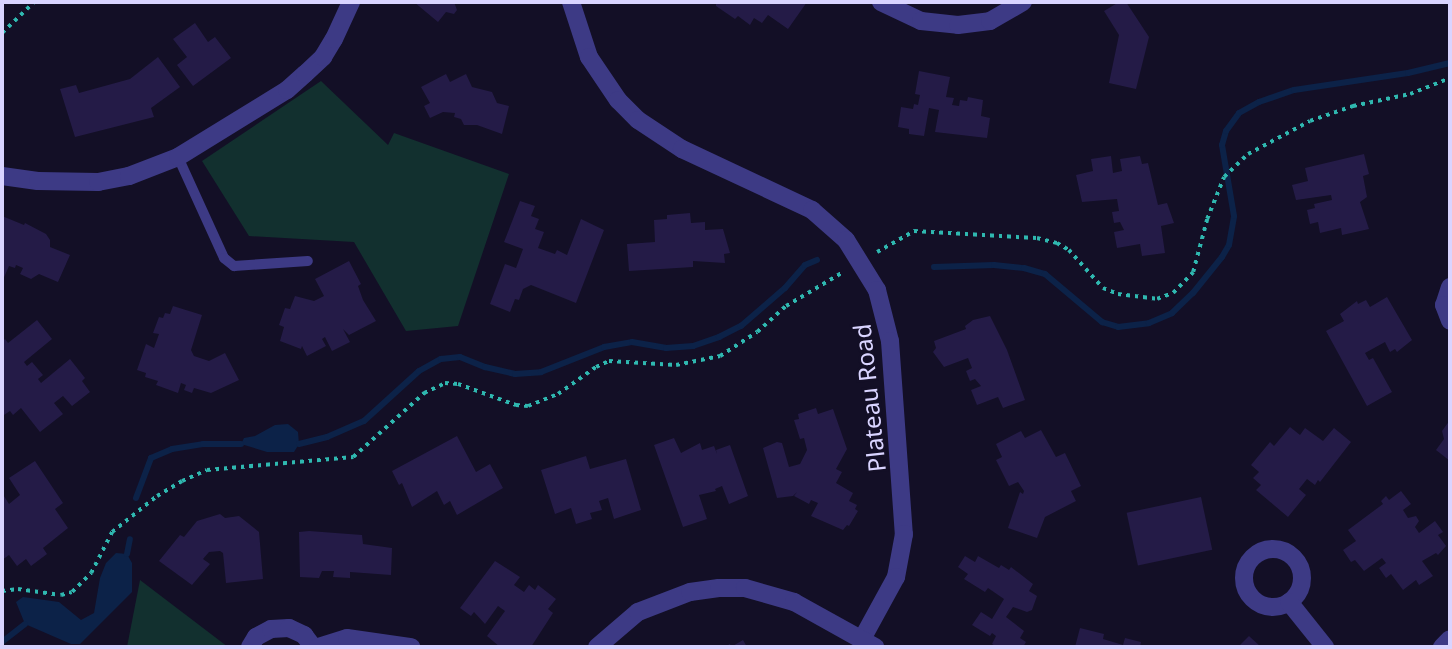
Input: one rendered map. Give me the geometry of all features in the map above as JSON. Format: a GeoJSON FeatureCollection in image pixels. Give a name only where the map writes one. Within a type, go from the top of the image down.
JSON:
{"type":"FeatureCollection","features":[{"type":"Feature","properties":{"kind":"street"},"geometry":{"type":"LineString","coordinates":[[2,176],[38,181],[97,182],[129,176],[178,157],[287,90],[305,74],[329,48],[351,2]]}},
{"type":"Feature","properties":{"kind":"street","name":"Plateau Road"},"geometry":{"type":"LineString","coordinates":[[571,2],[589,57],[618,100],[638,120],[682,149],[812,209],[846,240],[877,290],[890,341],[904,534],[895,577],[869,643]]}},
{"type":"Feature","properties":{"kind":"street"},"geometry":{"type":"LineString","coordinates":[[881,2],[921,21],[958,25],[990,21],[1023,2]]}},
{"type":"Feature","properties":{"kind":"street"},"geometry":{"type":"LineString","coordinates":[[1450,288],[1444,305],[1450,321]]}},
{"type":"Feature","properties":{"kind":"street"},"geometry":{"type":"LineString","coordinates":[[597,647],[638,612],[690,592],[719,588],[745,588],[782,598],[869,643]]}},
{"type":"Feature","properties":{"kind":"street"},"geometry":{"type":"LineString","coordinates":[[1289,602],[1325,647]]}},
{"type":"Feature","properties":{"kind":"street"},"geometry":{"type":"LineString","coordinates":[[250,647],[256,637],[271,629],[289,628],[304,635],[316,647],[347,638],[411,647]]}},
{"type":"Feature","properties":{"kind":"street"},"geometry":{"type":"LineString","coordinates":[[1442,647],[1450,639]]}},
{"type":"Feature","properties":{"kind":"lane"},"geometry":{"type":"LineString","coordinates":[[178,157],[224,258],[234,266],[308,261]]}},
{"type":"Feature","properties":{"kind":"path"},"geometry":{"type":"LineString","coordinates":[[2,33],[34,2]]}},
{"type":"Feature","properties":{"kind":"path"},"geometry":{"type":"LineString","coordinates":[[877,252],[914,231],[1037,238],[1057,243],[1069,250],[1103,288],[1128,296],[1157,299],[1173,293],[1194,272],[1207,219],[1224,177],[1248,154],[1310,121],[1353,107],[1410,94],[1450,78]]}},
{"type":"Feature","properties":{"kind":"path"},"geometry":{"type":"LineString","coordinates":[[2,592],[18,589],[61,595],[72,592],[91,573],[112,532],[157,496],[207,470],[353,457],[435,385],[458,384],[516,405],[528,406],[558,394],[609,361],[676,365],[720,356],[757,332],[786,306],[847,271]]}},
{"type":"Feature","properties":{"kind":"green space"},"geometry":{"type":"Polygon","coordinates":[[[321,81],[388,145],[394,133],[509,174],[458,326],[406,331],[354,242],[249,236],[202,161],[321,81]]]}},
{"type":"Feature","properties":{"kind":"green space"},"geometry":{"type":"Polygon","coordinates":[[[140,580],[228,647],[127,647],[140,580]]]}},
{"type":"Feature","properties":{"kind":"water"},"geometry":{"type":"Polygon","coordinates":[[[288,424],[298,432],[299,444],[294,452],[267,452],[241,444],[244,438],[255,436],[275,425],[288,424]]]}},
{"type":"Feature","properties":{"kind":"water"},"geometry":{"type":"Polygon","coordinates":[[[116,553],[127,554],[132,563],[132,592],[80,644],[71,644],[25,624],[16,602],[23,597],[59,602],[81,620],[94,613],[100,578],[106,563],[116,553]]]}},
{"type":"Feature","properties":{"kind":"building"},"geometry":{"type":"Polygon","coordinates":[[[414,2],[454,2],[457,10],[454,14],[446,12],[438,22],[414,2]]]}},
{"type":"Feature","properties":{"kind":"building"},"geometry":{"type":"Polygon","coordinates":[[[716,2],[807,2],[788,29],[768,15],[762,23],[754,18],[750,25],[738,16],[735,19],[716,6],[716,2]]]}},
{"type":"Feature","properties":{"kind":"building"},"geometry":{"type":"Polygon","coordinates":[[[1119,2],[1126,2],[1149,37],[1136,89],[1109,83],[1119,35],[1104,11],[1119,2]]]}},
{"type":"Feature","properties":{"kind":"building"},"geometry":{"type":"Polygon","coordinates":[[[195,23],[208,42],[215,37],[231,58],[193,86],[177,65],[187,57],[173,39],[195,23]]]}},
{"type":"Feature","properties":{"kind":"building"},"geometry":{"type":"Polygon","coordinates":[[[158,57],[180,87],[151,108],[154,117],[75,137],[60,89],[76,85],[79,93],[130,79],[158,57]]]}},
{"type":"Feature","properties":{"kind":"building"},"geometry":{"type":"Polygon","coordinates":[[[919,71],[950,77],[946,97],[954,98],[952,105],[959,106],[960,100],[967,101],[968,97],[983,100],[981,116],[990,118],[987,138],[935,132],[939,110],[929,108],[924,136],[909,134],[909,129],[898,127],[901,107],[913,109],[914,104],[918,105],[920,95],[915,94],[919,71]]]}},
{"type":"Feature","properties":{"kind":"building"},"geometry":{"type":"Polygon","coordinates":[[[446,74],[450,82],[466,74],[472,87],[492,92],[497,103],[509,106],[502,134],[477,125],[464,125],[461,119],[454,117],[455,113],[443,112],[430,118],[424,106],[430,103],[421,87],[446,74]]]}},
{"type":"Feature","properties":{"kind":"building"},"geometry":{"type":"Polygon","coordinates":[[[1364,154],[1369,174],[1363,176],[1367,197],[1360,202],[1369,229],[1342,235],[1341,228],[1320,233],[1318,222],[1310,224],[1307,210],[1315,208],[1314,204],[1332,200],[1331,195],[1296,200],[1292,185],[1308,181],[1305,168],[1364,154]]]}},
{"type":"Feature","properties":{"kind":"building"},"geometry":{"type":"Polygon","coordinates":[[[1111,156],[1113,173],[1122,171],[1120,159],[1140,156],[1142,164],[1148,163],[1158,205],[1167,203],[1174,223],[1161,226],[1165,253],[1142,256],[1140,244],[1117,248],[1114,232],[1124,230],[1120,222],[1114,223],[1112,212],[1119,211],[1117,199],[1082,202],[1076,175],[1093,171],[1091,159],[1111,156]]]}},
{"type":"Feature","properties":{"kind":"building"},"geometry":{"type":"Polygon","coordinates":[[[520,201],[535,206],[531,216],[539,219],[535,229],[544,232],[538,248],[555,254],[557,250],[567,255],[581,219],[604,230],[576,303],[531,285],[523,289],[519,300],[515,299],[510,312],[490,304],[505,264],[516,268],[523,249],[504,242],[520,201]]]}},
{"type":"Feature","properties":{"kind":"building"},"geometry":{"type":"Polygon","coordinates":[[[690,213],[691,223],[705,222],[705,230],[723,229],[730,253],[724,254],[725,263],[693,261],[693,267],[629,271],[627,244],[655,242],[654,220],[667,219],[667,215],[690,213]]]}},
{"type":"Feature","properties":{"kind":"building"},"geometry":{"type":"Polygon","coordinates":[[[2,216],[24,225],[25,223],[46,234],[50,247],[70,255],[58,282],[39,274],[31,279],[20,274],[23,268],[16,265],[15,268],[9,266],[2,282],[2,216]]]}},
{"type":"Feature","properties":{"kind":"building"},"geometry":{"type":"Polygon","coordinates":[[[349,261],[361,284],[358,286],[363,300],[376,321],[349,335],[343,329],[350,342],[332,351],[325,337],[322,339],[326,346],[307,356],[302,346],[301,349],[280,341],[284,327],[279,325],[285,308],[290,309],[295,296],[314,301],[324,296],[315,279],[349,261]]]}},
{"type":"Feature","properties":{"kind":"building"},"geometry":{"type":"Polygon","coordinates":[[[1387,297],[1412,340],[1397,352],[1395,349],[1390,352],[1385,342],[1365,353],[1369,360],[1373,358],[1392,392],[1367,406],[1326,331],[1344,321],[1340,314],[1357,301],[1358,304],[1366,300],[1370,307],[1387,297]]]}},
{"type":"Feature","properties":{"kind":"building"},"geometry":{"type":"Polygon","coordinates":[[[173,306],[202,315],[191,350],[194,356],[209,361],[225,353],[239,380],[211,393],[194,388],[192,393],[184,390],[186,385],[181,383],[178,393],[156,385],[158,381],[145,377],[146,373],[137,370],[146,344],[154,348],[159,334],[153,333],[159,317],[163,318],[165,313],[170,314],[173,306]]]}},
{"type":"Feature","properties":{"kind":"building"},"geometry":{"type":"Polygon","coordinates":[[[990,316],[1007,350],[1025,400],[1003,408],[998,397],[977,405],[971,390],[981,386],[975,379],[970,381],[966,371],[972,368],[968,358],[944,367],[933,352],[936,348],[934,341],[966,329],[965,326],[973,320],[990,316]]]}},
{"type":"Feature","properties":{"kind":"building"},"geometry":{"type":"Polygon","coordinates":[[[37,320],[52,339],[24,362],[27,366],[32,362],[43,375],[38,379],[41,383],[70,359],[85,378],[82,381],[90,392],[72,406],[63,396],[54,403],[63,414],[40,432],[21,408],[13,415],[10,411],[4,415],[2,412],[2,342],[5,339],[8,343],[37,320]]]}},
{"type":"Feature","properties":{"kind":"building"},"geometry":{"type":"Polygon","coordinates":[[[816,408],[818,414],[833,409],[847,449],[836,469],[842,472],[836,483],[853,493],[849,501],[857,505],[855,509],[858,511],[849,526],[843,530],[811,516],[818,503],[811,500],[809,504],[794,496],[797,492],[793,496],[777,498],[763,448],[777,442],[782,443],[789,467],[800,464],[807,450],[794,420],[799,419],[798,414],[816,408]]]}},
{"type":"Feature","properties":{"kind":"building"},"geometry":{"type":"Polygon","coordinates":[[[1450,420],[1450,461],[1436,450],[1444,439],[1442,431],[1450,420]]]}},
{"type":"Feature","properties":{"kind":"building"},"geometry":{"type":"Polygon","coordinates":[[[1290,427],[1300,435],[1305,428],[1323,441],[1334,428],[1351,442],[1320,482],[1318,480],[1315,485],[1307,479],[1299,489],[1306,495],[1288,517],[1256,490],[1261,485],[1253,478],[1259,472],[1251,465],[1270,442],[1274,446],[1290,427]]]}},
{"type":"Feature","properties":{"kind":"building"},"geometry":{"type":"Polygon","coordinates":[[[1041,430],[1056,457],[1065,453],[1081,486],[1071,491],[1076,501],[1045,517],[1037,538],[1008,528],[1020,492],[1023,494],[1024,491],[1018,482],[1009,486],[996,460],[1002,457],[996,444],[1021,431],[1025,438],[1041,430]]]}},
{"type":"Feature","properties":{"kind":"building"},"geometry":{"type":"Polygon","coordinates":[[[457,436],[476,472],[490,464],[503,488],[457,515],[450,501],[444,505],[437,491],[412,507],[402,483],[399,485],[392,471],[457,436]]]}},
{"type":"Feature","properties":{"kind":"building"},"geometry":{"type":"Polygon","coordinates":[[[674,438],[681,453],[700,443],[702,450],[714,446],[717,454],[716,450],[730,445],[748,496],[729,504],[722,486],[715,489],[716,491],[699,495],[707,519],[683,527],[654,445],[674,438]]]}},
{"type":"Feature","properties":{"kind":"building"},"geometry":{"type":"Polygon","coordinates":[[[586,456],[590,469],[626,459],[641,510],[614,519],[608,498],[599,501],[602,510],[590,513],[592,519],[576,524],[571,508],[555,514],[541,470],[586,456]]]}},
{"type":"Feature","properties":{"kind":"building"},"geometry":{"type":"Polygon","coordinates":[[[35,461],[63,503],[55,509],[68,528],[43,548],[47,554],[31,566],[26,559],[17,566],[9,555],[2,560],[2,493],[9,504],[20,495],[9,478],[35,461]]]}},
{"type":"Feature","properties":{"kind":"building"},"geometry":{"type":"Polygon","coordinates":[[[1401,491],[1411,504],[1403,510],[1408,518],[1416,516],[1419,521],[1415,527],[1419,533],[1435,521],[1443,532],[1438,535],[1446,546],[1438,555],[1436,553],[1422,561],[1433,576],[1419,585],[1416,580],[1403,590],[1391,574],[1386,578],[1379,568],[1386,563],[1382,558],[1364,571],[1355,560],[1351,562],[1343,550],[1356,541],[1348,530],[1383,504],[1381,501],[1386,496],[1389,500],[1401,491]]]}},
{"type":"Feature","properties":{"kind":"building"},"geometry":{"type":"Polygon","coordinates":[[[1201,497],[1212,550],[1138,566],[1127,513],[1201,497]]]}},
{"type":"Feature","properties":{"kind":"building"},"geometry":{"type":"Polygon","coordinates":[[[220,514],[225,518],[239,516],[259,532],[263,579],[226,583],[223,553],[220,551],[209,552],[203,559],[210,564],[192,585],[159,561],[180,535],[184,537],[197,521],[220,514]]]}},
{"type":"Feature","properties":{"kind":"building"},"geometry":{"type":"Polygon","coordinates":[[[299,532],[362,535],[363,544],[392,548],[391,575],[350,572],[350,578],[333,577],[334,571],[322,571],[319,578],[300,577],[299,532]]]}},
{"type":"Feature","properties":{"kind":"building"},"geometry":{"type":"Polygon","coordinates":[[[965,556],[975,562],[978,556],[999,568],[1001,565],[1009,570],[1011,567],[1033,584],[1029,591],[1037,596],[1032,610],[1027,612],[1013,607],[1006,617],[1024,631],[1020,638],[1026,642],[1023,647],[997,647],[992,644],[996,636],[992,633],[990,636],[972,625],[981,612],[992,619],[1004,599],[988,588],[985,592],[964,579],[968,574],[958,567],[965,556]]]}},
{"type":"Feature","properties":{"kind":"building"},"geometry":{"type":"Polygon","coordinates":[[[495,561],[520,577],[514,585],[524,592],[529,585],[535,590],[538,585],[556,599],[548,609],[553,613],[531,647],[500,647],[487,636],[505,611],[498,606],[485,624],[474,612],[471,616],[460,608],[495,561]]]}},
{"type":"Feature","properties":{"kind":"building"},"geometry":{"type":"Polygon","coordinates":[[[1080,628],[1104,634],[1103,639],[1123,645],[1125,638],[1141,642],[1140,647],[1075,647],[1080,628]]]}},
{"type":"Feature","properties":{"kind":"building"},"geometry":{"type":"Polygon","coordinates":[[[1249,636],[1261,647],[1238,647],[1249,636]]]}},
{"type":"Feature","properties":{"kind":"building"},"geometry":{"type":"Polygon","coordinates":[[[743,640],[747,647],[731,647],[743,640]]]}},
{"type":"Feature","properties":{"kind":"waterway"},"geometry":{"type":"LineString","coordinates":[[934,267],[994,265],[1024,268],[1045,274],[1102,322],[1118,327],[1149,323],[1172,313],[1193,293],[1229,245],[1234,216],[1222,145],[1226,131],[1239,113],[1259,102],[1294,90],[1408,73],[1450,63]]}},
{"type":"Feature","properties":{"kind":"waterway"},"geometry":{"type":"LineString","coordinates":[[299,444],[327,437],[364,421],[419,371],[441,359],[460,357],[485,367],[515,374],[541,372],[604,347],[632,342],[666,348],[693,346],[719,337],[741,326],[785,288],[805,265],[817,260]]}},
{"type":"Feature","properties":{"kind":"waterway"},"geometry":{"type":"LineString","coordinates":[[136,498],[151,458],[172,449],[203,444],[241,444]]}},
{"type":"Feature","properties":{"kind":"waterway"},"geometry":{"type":"LineString","coordinates":[[127,554],[130,539]]}},
{"type":"Feature","properties":{"kind":"waterway"},"geometry":{"type":"LineString","coordinates":[[2,642],[25,624]]}}]}
